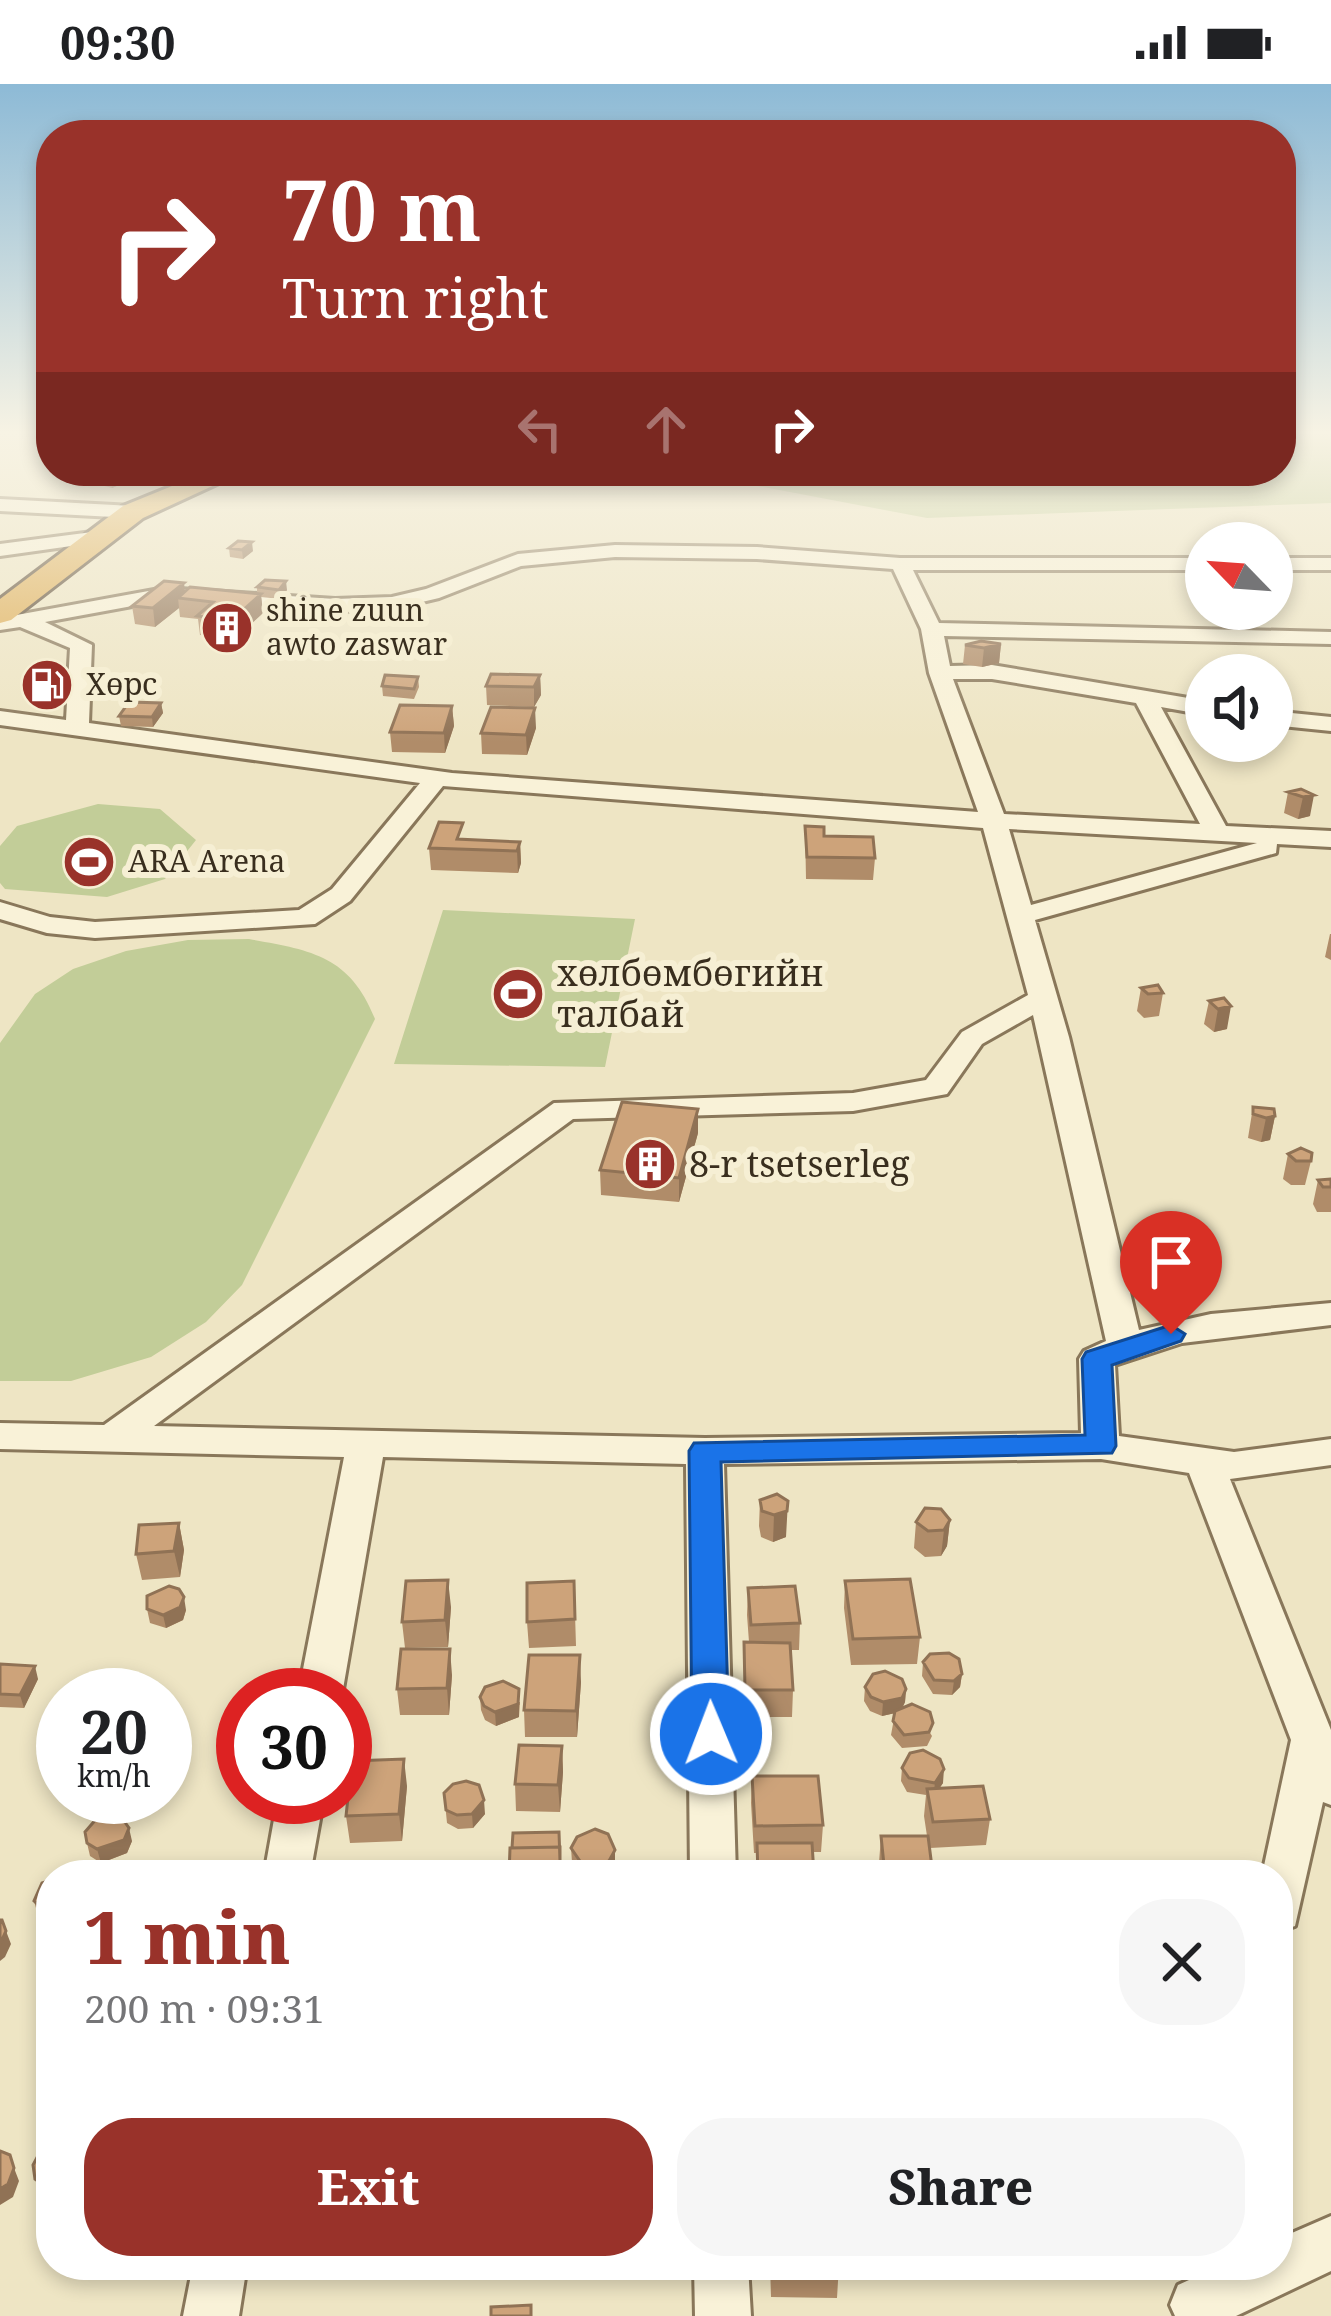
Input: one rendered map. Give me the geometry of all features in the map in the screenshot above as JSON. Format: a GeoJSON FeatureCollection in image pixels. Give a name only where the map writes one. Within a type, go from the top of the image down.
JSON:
{"type":"FeatureCollection","features":[{"type":"Feature","properties":{"kind":"highway"},"geometry":{"type":"LineString","coordinates":[[6,619],[66,562],[104,534]]}},
{"type":"Feature","properties":{"kind":"street"},"geometry":{"type":"LineString","coordinates":[[9,547],[100,537]]}},
{"type":"Feature","properties":{"kind":"street"},"geometry":{"type":"LineString","coordinates":[[9,547],[53,551],[66,562]]}},
{"type":"Feature","properties":{"kind":"street"},"geometry":{"type":"LineString","coordinates":[[6,619],[165,594],[335,605],[392,603],[432,594],[518,560],[565,554],[758,553],[900,564],[1185,564]]}},
{"type":"Feature","properties":{"kind":"street"},"geometry":{"type":"LineString","coordinates":[[900,564],[932,628],[940,673],[994,821],[1043,998],[1125,1346]]}},
{"type":"Feature","properties":{"kind":"street"},"geometry":{"type":"LineString","coordinates":[[1293,564],[1331,564]]}},
{"type":"Feature","properties":{"kind":"street"},"geometry":{"type":"LineString","coordinates":[[6,619],[81,645],[77,729]]}},
{"type":"Feature","properties":{"kind":"street"},"geometry":{"type":"LineString","coordinates":[[932,628],[1331,638]]}},
{"type":"Feature","properties":{"kind":"street"},"geometry":{"type":"LineString","coordinates":[[940,673],[992,672],[1185,705]]}},
{"type":"Feature","properties":{"kind":"street"},"geometry":{"type":"LineString","coordinates":[[1145,699],[1219,836]]}},
{"type":"Feature","properties":{"kind":"street"},"geometry":{"type":"LineString","coordinates":[[0,718],[437,778],[994,821],[1219,836],[1331,838]]}},
{"type":"Feature","properties":{"kind":"street"},"geometry":{"type":"LineString","coordinates":[[1293,720],[1331,724]]}},
{"type":"Feature","properties":{"kind":"street"},"geometry":{"type":"LineString","coordinates":[[0,730],[77,729]]}},
{"type":"Feature","properties":{"kind":"street"},"geometry":{"type":"LineString","coordinates":[[0,910],[47,925],[95,930],[305,918],[341,895],[437,778]]}},
{"type":"Feature","properties":{"kind":"street"},"geometry":{"type":"LineString","coordinates":[[1020,916],[1301,838]]}},
{"type":"Feature","properties":{"kind":"street"},"geometry":{"type":"LineString","coordinates":[[115,1436],[565,1110],[853,1102],[936,1087],[972,1038],[1043,998]]}},
{"type":"Feature","properties":{"kind":"street"},"geometry":{"type":"LineString","coordinates":[[1101,1446],[1097,1359],[1125,1346],[1203,1326],[1331,1313]]}},
{"type":"Feature","properties":{"kind":"street"},"geometry":{"type":"LineString","coordinates":[[0,1436],[705,1451],[1101,1446],[1206,1466],[1331,1452]]}},
{"type":"Feature","properties":{"kind":"street"},"geometry":{"type":"LineString","coordinates":[[325,1668],[366,1443]]}},
{"type":"Feature","properties":{"kind":"street"},"geometry":{"type":"LineString","coordinates":[[705,1451],[713,1860]]}},
{"type":"Feature","properties":{"kind":"street"},"geometry":{"type":"LineString","coordinates":[[1206,1466],[1331,1786]]}},
{"type":"Feature","properties":{"kind":"street"},"geometry":{"type":"LineString","coordinates":[[1288,1860],[1313,1738]]}},
{"type":"Feature","properties":{"kind":"street"},"geometry":{"type":"LineString","coordinates":[[289,1860],[296,1824]]}},
{"type":"Feature","properties":{"kind":"street"},"geometry":{"type":"LineString","coordinates":[[1293,2258],[1331,2243]]}},
{"type":"Feature","properties":{"kind":"street"},"geometry":{"type":"LineString","coordinates":[[212,2316],[218,2280]]}},
{"type":"Feature","properties":{"kind":"street"},"geometry":{"type":"LineString","coordinates":[[722,2280],[722,2316]]}},
{"type":"Feature","properties":{"kind":"street"},"geometry":{"type":"LineString","coordinates":[[1197,2295],[1236,2280]]}},
{"type":"Feature","properties":{"kind":"green space","name":"ARA Arena"},"geometry":{"type":"Polygon","coordinates":[[[98,804],[160,809],[196,840],[165,879],[107,897],[5,889],[0,883],[0,846],[17,826],[98,804]]]}},
{"type":"Feature","properties":{"kind":"green space","name":"хөлбөмбөгийн талбай"},"geometry":{"type":"Polygon","coordinates":[[[443,910],[635,919],[605,1067],[394,1064],[443,910]]]}},
{"type":"Feature","properties":{"kind":"green space"},"geometry":{"type":"Polygon","coordinates":[[[249,939],[326,959],[353,981],[375,1019],[242,1285],[206,1322],[151,1357],[71,1381],[0,1381],[0,1043],[35,994],[73,969],[126,951],[188,940],[249,939]]]}},
{"type":"Feature","properties":{"kind":"building"},"geometry":{"type":"Polygon","coordinates":[[[238,541],[252,542],[242,550],[229,548],[238,541]]]}},
{"type":"Feature","properties":{"kind":"building"},"geometry":{"type":"Polygon","coordinates":[[[265,580],[286,581],[279,590],[257,587],[265,580]]]}},
{"type":"Feature","properties":{"kind":"building"},"geometry":{"type":"Polygon","coordinates":[[[164,581],[184,583],[153,608],[132,606],[164,581]]]}},
{"type":"Feature","properties":{"kind":"building"},"geometry":{"type":"Polygon","coordinates":[[[190,587],[261,594],[232,620],[197,616],[213,602],[178,598],[190,587]]]}},
{"type":"Feature","properties":{"kind":"building"},"geometry":{"type":"Polygon","coordinates":[[[981,641],[1001,644],[965,645],[981,641]]]}},
{"type":"Feature","properties":{"kind":"building"},"geometry":{"type":"Polygon","coordinates":[[[491,674],[540,675],[534,687],[486,686],[491,674]]]}},
{"type":"Feature","properties":{"kind":"building"},"geometry":{"type":"Polygon","coordinates":[[[385,675],[418,677],[414,689],[382,686],[385,675]]]}},
{"type":"Feature","properties":{"kind":"building"},"geometry":{"type":"Polygon","coordinates":[[[129,702],[161,703],[152,717],[119,716],[129,702]]]}},
{"type":"Feature","properties":{"kind":"building"},"geometry":{"type":"Polygon","coordinates":[[[400,705],[452,706],[444,733],[390,732],[400,705]]]}},
{"type":"Feature","properties":{"kind":"building"},"geometry":{"type":"Polygon","coordinates":[[[491,707],[535,708],[526,735],[481,733],[491,707]]]}},
{"type":"Feature","properties":{"kind":"building"},"geometry":{"type":"Polygon","coordinates":[[[1301,789],[1314,795],[1288,792],[1301,789]]]}},
{"type":"Feature","properties":{"kind":"building"},"geometry":{"type":"Polygon","coordinates":[[[439,822],[463,823],[457,839],[520,842],[517,851],[429,848],[439,822]]]}},
{"type":"Feature","properties":{"kind":"building"},"geometry":{"type":"Polygon","coordinates":[[[805,826],[824,827],[824,836],[873,837],[875,858],[807,857],[805,826]]]}},
{"type":"Feature","properties":{"kind":"building"},"geometry":{"type":"Polygon","coordinates":[[[1158,985],[1163,993],[1148,994],[1141,988],[1158,985]]]}},
{"type":"Feature","properties":{"kind":"building"},"geometry":{"type":"Polygon","coordinates":[[[1224,998],[1231,1006],[1218,1009],[1209,1001],[1224,998]]]}},
{"type":"Feature","properties":{"kind":"building"},"geometry":{"type":"Polygon","coordinates":[[[622,1102],[698,1109],[679,1178],[600,1170],[622,1102]]]}},
{"type":"Feature","properties":{"kind":"building"},"geometry":{"type":"Polygon","coordinates":[[[1253,1107],[1274,1109],[1275,1116],[1253,1114],[1253,1107]]]}},
{"type":"Feature","properties":{"kind":"building"},"geometry":{"type":"Polygon","coordinates":[[[1301,1148],[1312,1153],[1311,1161],[1296,1161],[1288,1154],[1301,1148]]]}},
{"type":"Feature","properties":{"kind":"building"},"geometry":{"type":"Polygon","coordinates":[[[777,1494],[788,1501],[787,1511],[774,1515],[762,1511],[760,1500],[777,1494]]]}},
{"type":"Feature","properties":{"kind":"building"},"geometry":{"type":"Polygon","coordinates":[[[925,1508],[941,1509],[950,1520],[944,1530],[928,1531],[916,1522],[925,1508]]]}},
{"type":"Feature","properties":{"kind":"building"},"geometry":{"type":"Polygon","coordinates":[[[179,1523],[174,1551],[136,1554],[139,1525],[179,1523]]]}},
{"type":"Feature","properties":{"kind":"building"},"geometry":{"type":"Polygon","coordinates":[[[910,1579],[920,1637],[853,1639],[845,1581],[910,1579]]]}},
{"type":"Feature","properties":{"kind":"building"},"geometry":{"type":"Polygon","coordinates":[[[448,1580],[445,1620],[402,1622],[406,1581],[448,1580]]]}},
{"type":"Feature","properties":{"kind":"building"},"geometry":{"type":"Polygon","coordinates":[[[574,1581],[575,1619],[527,1622],[527,1583],[574,1581]]]}},
{"type":"Feature","properties":{"kind":"building"},"geometry":{"type":"Polygon","coordinates":[[[169,1586],[184,1597],[180,1607],[163,1615],[147,1609],[147,1596],[169,1586]]]}},
{"type":"Feature","properties":{"kind":"building"},"geometry":{"type":"Polygon","coordinates":[[[795,1586],[800,1623],[751,1625],[748,1588],[795,1586]]]}},
{"type":"Feature","properties":{"kind":"building"},"geometry":{"type":"Polygon","coordinates":[[[744,1642],[790,1643],[793,1690],[745,1690],[744,1642]]]}},
{"type":"Feature","properties":{"kind":"building"},"geometry":{"type":"Polygon","coordinates":[[[401,1649],[450,1649],[447,1688],[397,1689],[401,1649]]]}},
{"type":"Feature","properties":{"kind":"building"},"geometry":{"type":"Polygon","coordinates":[[[949,1653],[959,1659],[962,1674],[954,1681],[934,1680],[923,1662],[930,1654],[949,1653]]]}},
{"type":"Feature","properties":{"kind":"building"},"geometry":{"type":"Polygon","coordinates":[[[529,1655],[580,1655],[576,1711],[524,1710],[529,1655]]]}},
{"type":"Feature","properties":{"kind":"building"},"geometry":{"type":"Polygon","coordinates":[[[0,1664],[35,1666],[20,1695],[0,1694],[0,1664]]]}},
{"type":"Feature","properties":{"kind":"building"},"geometry":{"type":"Polygon","coordinates":[[[885,1671],[902,1679],[906,1689],[902,1698],[883,1702],[871,1697],[865,1687],[873,1674],[885,1671]]]}},
{"type":"Feature","properties":{"kind":"building"},"geometry":{"type":"Polygon","coordinates":[[[503,1681],[519,1689],[518,1704],[495,1712],[480,1697],[485,1687],[503,1681]]]}},
{"type":"Feature","properties":{"kind":"building"},"geometry":{"type":"Polygon","coordinates":[[[912,1704],[930,1712],[929,1732],[904,1735],[893,1721],[895,1711],[912,1704]]]}},
{"type":"Feature","properties":{"kind":"building"},"geometry":{"type":"Polygon","coordinates":[[[519,1745],[562,1746],[558,1785],[515,1784],[519,1745]]]}},
{"type":"Feature","properties":{"kind":"building"},"geometry":{"type":"Polygon","coordinates":[[[923,1750],[940,1759],[944,1769],[935,1783],[909,1778],[902,1768],[910,1753],[923,1750]]]}},
{"type":"Feature","properties":{"kind":"building"},"geometry":{"type":"Polygon","coordinates":[[[404,1759],[399,1814],[372,1815],[372,1760],[404,1759]]]}},
{"type":"Feature","properties":{"kind":"building"},"geometry":{"type":"Polygon","coordinates":[[[752,1776],[818,1776],[823,1825],[755,1826],[752,1776]]]}},
{"type":"Feature","properties":{"kind":"building"},"geometry":{"type":"Polygon","coordinates":[[[466,1781],[479,1785],[484,1800],[472,1814],[446,1810],[444,1793],[466,1781]]]}},
{"type":"Feature","properties":{"kind":"building"},"geometry":{"type":"Polygon","coordinates":[[[983,1786],[990,1819],[933,1822],[927,1789],[983,1786]]]}},
{"type":"Feature","properties":{"kind":"building"},"geometry":{"type":"Polygon","coordinates":[[[92,1824],[126,1824],[129,1828],[124,1840],[97,1849],[87,1843],[85,1832],[92,1824]]]}},
{"type":"Feature","properties":{"kind":"building"},"geometry":{"type":"Polygon","coordinates":[[[595,1829],[608,1834],[615,1850],[610,1860],[579,1860],[571,1848],[577,1837],[595,1829]]]}},
{"type":"Feature","properties":{"kind":"building"},"geometry":{"type":"Polygon","coordinates":[[[559,1832],[560,1847],[512,1848],[513,1833],[559,1832]]]}},
{"type":"Feature","properties":{"kind":"building"},"geometry":{"type":"Polygon","coordinates":[[[881,1836],[928,1836],[931,1860],[883,1860],[881,1836]]]}},
{"type":"Feature","properties":{"kind":"building"},"geometry":{"type":"Polygon","coordinates":[[[757,1843],[812,1843],[813,1860],[758,1860],[757,1843]]]}},
{"type":"Feature","properties":{"kind":"building"},"geometry":{"type":"Polygon","coordinates":[[[560,1847],[560,1860],[510,1860],[510,1848],[560,1847]]]}},
{"type":"Feature","properties":{"kind":"building"},"geometry":{"type":"Polygon","coordinates":[[[0,2151],[10,2155],[14,2168],[8,2184],[0,2189],[0,2151]]]}},
{"type":"Feature","properties":{"kind":"building"},"geometry":{"type":"Polygon","coordinates":[[[531,2305],[531,2316],[491,2316],[491,2307],[531,2305]]]}},
{"type":"Feature","properties":{"kind":"place","name":"shine zuun awto zaswar"},"geometry":{"type":"Point","coordinates":[227,628]}},
{"type":"Feature","properties":{"kind":"place","name":"Хөрс"},"geometry":{"type":"Point","coordinates":[47,685]}},
{"type":"Feature","properties":{"kind":"place","name":"ARA Arena"},"geometry":{"type":"Point","coordinates":[89,862]}},
{"type":"Feature","properties":{"kind":"place","name":"хөлбөмбөгийн талбай"},"geometry":{"type":"Point","coordinates":[518,994]}},
{"type":"Feature","properties":{"kind":"place","name":"8-r tsetserleg"},"geometry":{"type":"Point","coordinates":[650,1164]}},
{"type":"Feature","properties":{"kind":"route"},"geometry":{"type":"LineString","coordinates":[[711,1734],[705,1451],[1101,1446],[1097,1359],[1171,1334]]}}]}
